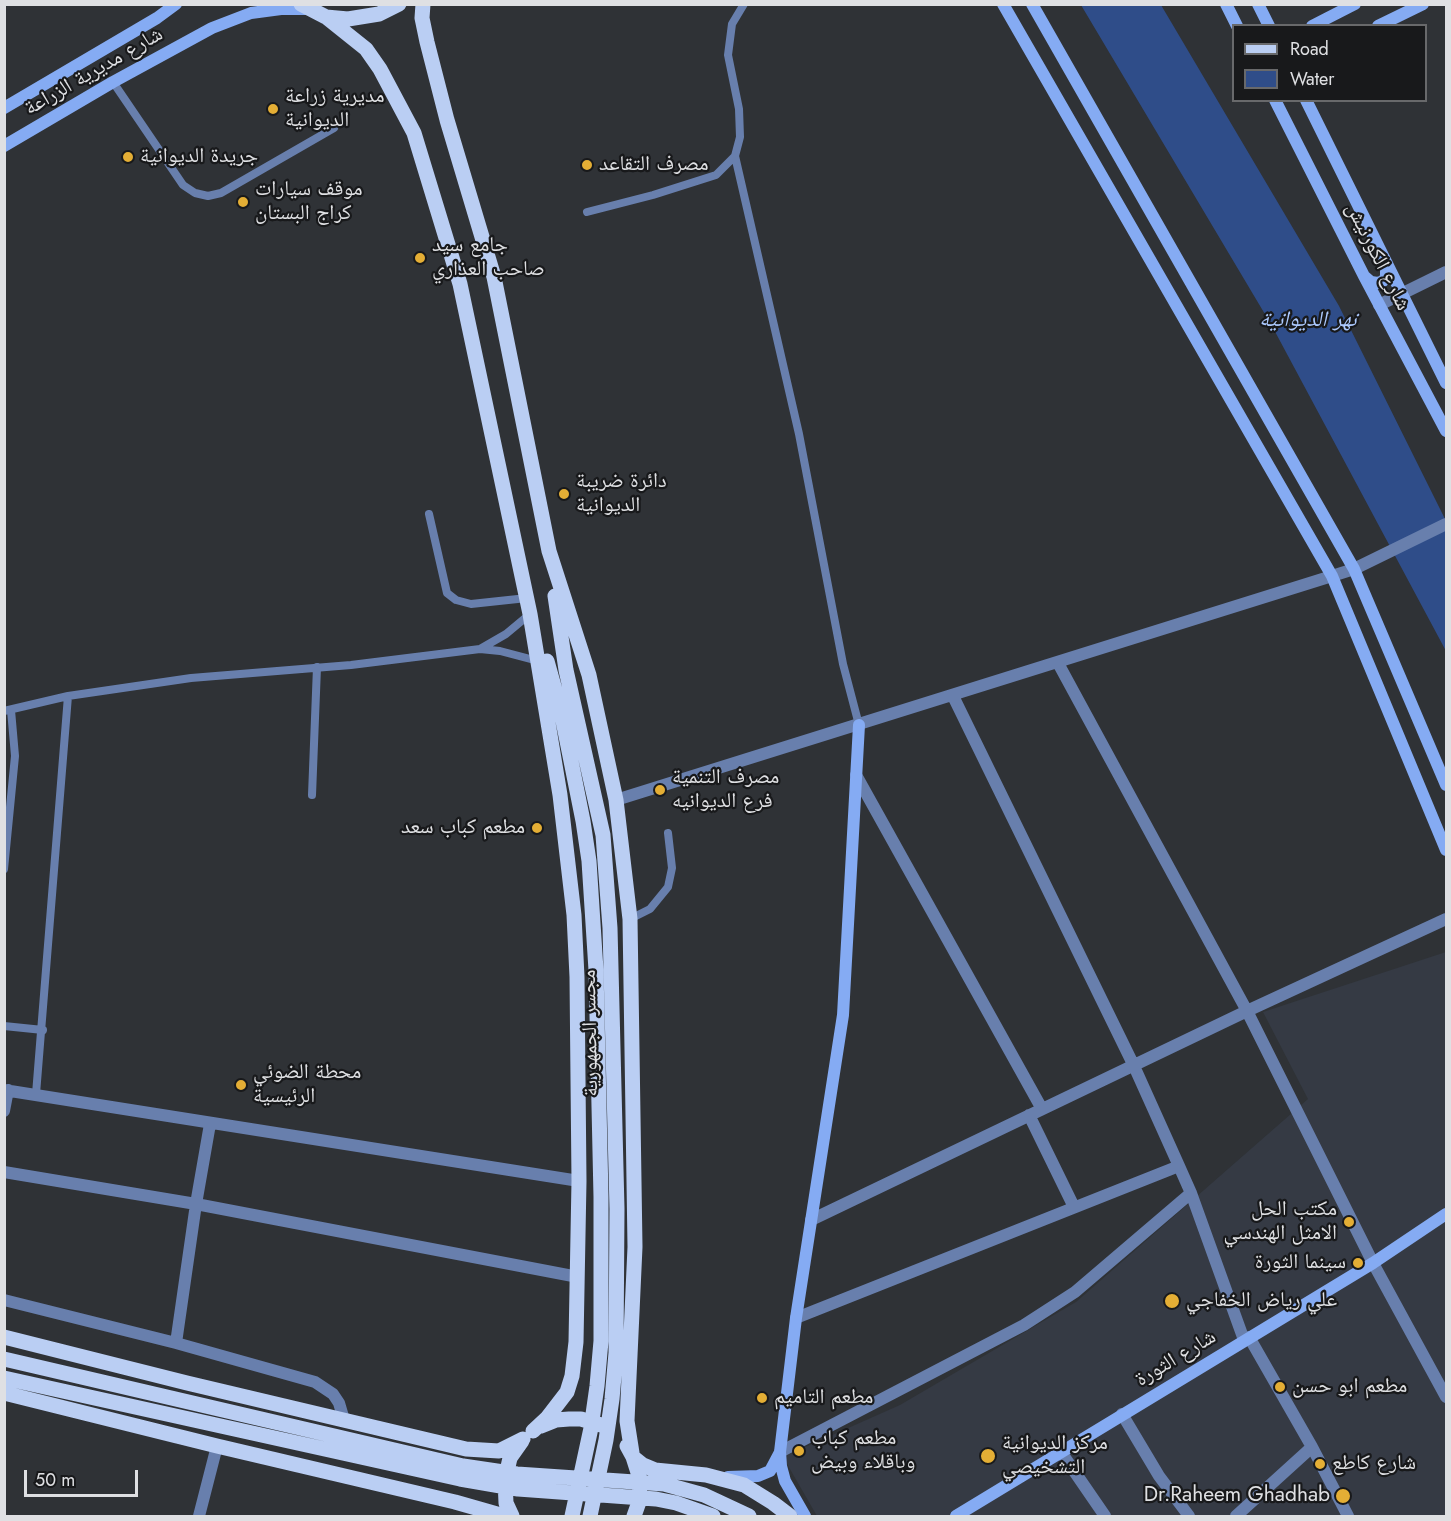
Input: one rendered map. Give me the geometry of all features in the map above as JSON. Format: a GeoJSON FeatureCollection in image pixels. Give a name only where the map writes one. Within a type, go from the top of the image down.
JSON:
{"type":"FeatureCollection","features":[{"type":"Feature","properties":{"kind":"main road","name":"شارع مديرية الزراعة"},"geometry":{"type":"LineString","coordinates":[[4,108],[158,18],[176,4]]}},
{"type":"Feature","properties":{"kind":"main road"},"geometry":{"type":"LineString","coordinates":[[326,17],[348,19],[367,17],[390,10],[399,4]]}},
{"type":"Feature","properties":{"kind":"main road"},"geometry":{"type":"LineString","coordinates":[[423,4],[422,18],[447,120],[494,277],[549,551],[589,675],[616,800],[630,919],[635,1247],[627,1421],[640,1479],[634,1516]]}},
{"type":"Feature","properties":{"kind":"main road"},"geometry":{"type":"LineString","coordinates":[[1003,4],[1332,576],[1446,850]]}},
{"type":"Feature","properties":{"kind":"main road"},"geometry":{"type":"LineString","coordinates":[[1032,4],[1354,569],[1446,785]]}},
{"type":"Feature","properties":{"kind":"main road"},"geometry":{"type":"LineString","coordinates":[[1226,4],[1236,24]]}},
{"type":"Feature","properties":{"kind":"main road"},"geometry":{"type":"LineString","coordinates":[[1258,4],[1268,24]]}},
{"type":"Feature","properties":{"kind":"main road"},"geometry":{"type":"LineString","coordinates":[[1316,24],[1355,4]]}},
{"type":"Feature","properties":{"kind":"main road"},"geometry":{"type":"LineString","coordinates":[[1382,24],[1423,4]]}},
{"type":"Feature","properties":{"kind":"main road","name":"شارع مديرية الزراعة"},"geometry":{"type":"LineString","coordinates":[[4,146],[113,82],[212,28],[251,13],[304,7]]}},
{"type":"Feature","properties":{"kind":"main road"},"geometry":{"type":"LineString","coordinates":[[304,7],[326,17],[366,49],[380,69],[414,133],[460,284],[530,614],[560,795],[574,915],[577,977],[579,1181],[576,1342],[572,1376],[567,1392],[560,1404],[528,1435],[510,1458],[505,1480],[506,1503],[512,1516]]}},
{"type":"Feature","properties":{"kind":"main road","name":"شارع الكورنيش"},"geometry":{"type":"LineString","coordinates":[[1276,102],[1446,431]]}},
{"type":"Feature","properties":{"kind":"main road","name":"شارع الكورنيش"},"geometry":{"type":"LineString","coordinates":[[1307,102],[1446,383]]}},
{"type":"Feature","properties":{"kind":"main road"},"geometry":{"type":"LineString","coordinates":[[1364,276],[1371,282],[1383,281],[1386,277],[1386,264]]}},
{"type":"Feature","properties":{"kind":"main road","name":"مجسر الجمهورية"},"geometry":{"type":"LineString","coordinates":[[549,551],[589,861],[596,970],[602,1197],[602,1282],[597,1386],[591,1428],[572,1516]]}},
{"type":"Feature","properties":{"kind":"main road","name":"مجسر الجمهورية"},"geometry":{"type":"LineString","coordinates":[[525,593],[568,709],[603,835],[607,869],[617,1209],[617,1294],[612,1399],[590,1516]]}},
{"type":"Feature","properties":{"kind":"main road"},"geometry":{"type":"LineString","coordinates":[[805,1516],[785,1481],[780,1452],[796,1318],[843,1015],[859,725]]}},
{"type":"Feature","properties":{"kind":"main road","name":"شارع الثورة"},"geometry":{"type":"LineString","coordinates":[[956,1516],[971,1513],[1061,1452],[1373,1263],[1446,1214]]}},
{"type":"Feature","properties":{"kind":"main road"},"geometry":{"type":"LineString","coordinates":[[4,1337],[466,1449],[499,1451],[556,1420],[581,1419],[605,1427],[616,1434],[643,1465],[656,1470],[706,1475],[758,1476],[770,1471],[780,1452]]}},
{"type":"Feature","properties":{"kind":"main road"},"geometry":{"type":"LineString","coordinates":[[4,1359],[463,1466],[517,1474],[664,1484],[704,1495],[749,1516]]}},
{"type":"Feature","properties":{"kind":"main road"},"geometry":{"type":"LineString","coordinates":[[4,1378],[460,1479],[518,1489],[656,1499],[676,1503],[713,1516]]}},
{"type":"Feature","properties":{"kind":"main road"},"geometry":{"type":"LineString","coordinates":[[4,1393],[455,1502],[504,1516]]}},
{"type":"Feature","properties":{"kind":"main road"},"geometry":{"type":"LineString","coordinates":[[706,1475],[744,1485],[790,1516]]}},
{"type":"Feature","properties":{"kind":"street"},"geometry":{"type":"LineString","coordinates":[[1379,305],[1446,272]]}},
{"type":"Feature","properties":{"kind":"street"},"geometry":{"type":"LineString","coordinates":[[616,800],[1354,569],[1446,524]]}},
{"type":"Feature","properties":{"kind":"street"},"geometry":{"type":"LineString","coordinates":[[1058,663],[1247,1011],[1373,1263],[1446,1397]]}},
{"type":"Feature","properties":{"kind":"street"},"geometry":{"type":"LineString","coordinates":[[953,696],[1134,1066],[1191,1193],[1246,1338],[1312,1447],[1348,1516]]}},
{"type":"Feature","properties":{"kind":"street"},"geometry":{"type":"LineString","coordinates":[[856,775],[1042,1109]]}},
{"type":"Feature","properties":{"kind":"street"},"geometry":{"type":"LineString","coordinates":[[811,1220],[1247,1011],[1446,919]]}},
{"type":"Feature","properties":{"kind":"street"},"geometry":{"type":"LineString","coordinates":[[4,1111],[6,1090],[579,1181]]}},
{"type":"Feature","properties":{"kind":"street"},"geometry":{"type":"LineString","coordinates":[[1029,1115],[1074,1207]]}},
{"type":"Feature","properties":{"kind":"street"},"geometry":{"type":"LineString","coordinates":[[176,1343],[195,1204],[210,1124]]}},
{"type":"Feature","properties":{"kind":"street"},"geometry":{"type":"LineString","coordinates":[[796,1318],[1179,1166]]}},
{"type":"Feature","properties":{"kind":"street"},"geometry":{"type":"LineString","coordinates":[[4,1172],[195,1204],[578,1278]]}},
{"type":"Feature","properties":{"kind":"street"},"geometry":{"type":"LineString","coordinates":[[780,1452],[1032,1320],[1075,1292],[1191,1193]]}},
{"type":"Feature","properties":{"kind":"street"},"geometry":{"type":"LineString","coordinates":[[4,1300],[176,1343],[315,1382],[333,1394],[339,1403],[344,1420]]}},
{"type":"Feature","properties":{"kind":"street"},"geometry":{"type":"LineString","coordinates":[[1122,1414],[1159,1476],[1189,1516]]}},
{"type":"Feature","properties":{"kind":"street"},"geometry":{"type":"LineString","coordinates":[[199,1516],[217,1446]]}},
{"type":"Feature","properties":{"kind":"street"},"geometry":{"type":"LineString","coordinates":[[1236,1516],[1312,1447]]}},
{"type":"Feature","properties":{"kind":"street"},"geometry":{"type":"LineString","coordinates":[[1061,1452],[1105,1516]]}},
{"type":"Feature","properties":{"kind":"lane"},"geometry":{"type":"LineString","coordinates":[[744,4],[732,24],[728,55],[739,109],[740,137],[735,156],[799,434],[843,664],[859,725]]}},
{"type":"Feature","properties":{"kind":"lane"},"geometry":{"type":"LineString","coordinates":[[113,82],[183,185],[195,193],[208,196],[221,193],[334,128]]}},
{"type":"Feature","properties":{"kind":"lane"},"geometry":{"type":"LineString","coordinates":[[587,212],[653,195],[716,174],[735,156]]}},
{"type":"Feature","properties":{"kind":"lane"},"geometry":{"type":"LineString","coordinates":[[429,514],[447,592],[456,600],[471,604],[525,593]]}},
{"type":"Feature","properties":{"kind":"lane"},"geometry":{"type":"LineString","coordinates":[[480,649],[506,633],[530,614]]}},
{"type":"Feature","properties":{"kind":"lane"},"geometry":{"type":"LineString","coordinates":[[4,869],[8,787],[15,756],[8,711],[68,696],[192,678],[351,665],[480,649],[500,651],[539,661]]}},
{"type":"Feature","properties":{"kind":"lane"},"geometry":{"type":"LineString","coordinates":[[312,795],[317,667]]}},
{"type":"Feature","properties":{"kind":"lane"},"geometry":{"type":"LineString","coordinates":[[36,1094],[68,696]]}},
{"type":"Feature","properties":{"kind":"lane"},"geometry":{"type":"LineString","coordinates":[[630,919],[650,909],[668,887],[672,868],[668,833]]}},
{"type":"Feature","properties":{"kind":"lane"},"geometry":{"type":"LineString","coordinates":[[4,1026],[42,1030]]}},
{"type":"Feature","properties":{"kind":"shaded area"},"geometry":{"type":"Polygon","coordinates":[[[1446,952],[1446,1516],[817,1516],[783,1457],[900,1405],[1076,1302],[1308,1099],[1263,1012],[1446,952]]]}},
{"type":"Feature","properties":{"kind":"water","name":"نهر الديوانية"},"geometry":{"type":"Polygon","coordinates":[[[1081,5],[1161,5],[1339,306],[1446,521],[1446,651],[1272,326],[1081,5]]]}},
{"type":"Feature","properties":{"kind":"place","name":"مديرية زراعة الديوانية"},"geometry":{"type":"Point","coordinates":[273,109]}},
{"type":"Feature","properties":{"kind":"place","name":"جريدة الديوانية"},"geometry":{"type":"Point","coordinates":[128,157]}},
{"type":"Feature","properties":{"kind":"place","name":"مصرف التقاعد"},"geometry":{"type":"Point","coordinates":[587,165]}},
{"type":"Feature","properties":{"kind":"place","name":"موقف سيارات كراج البستان"},"geometry":{"type":"Point","coordinates":[243,202]}},
{"type":"Feature","properties":{"kind":"place","name":"جامع سيد صاحب العذاري"},"geometry":{"type":"Point","coordinates":[420,258]}},
{"type":"Feature","properties":{"kind":"place","name":"دائرة ضريبة الديوانية"},"geometry":{"type":"Point","coordinates":[564,494]}},
{"type":"Feature","properties":{"kind":"place","name":"مصرف التنمية فرع الديوانيه"},"geometry":{"type":"Point","coordinates":[660,790]}},
{"type":"Feature","properties":{"kind":"place","name":"مطعم كباب سعد"},"geometry":{"type":"Point","coordinates":[537,828]}},
{"type":"Feature","properties":{"kind":"place","name":"محطة الضوئي الرئيسية"},"geometry":{"type":"Point","coordinates":[241,1085]}},
{"type":"Feature","properties":{"kind":"place","name":"مكتب الحل الامثل الهندسي"},"geometry":{"type":"Point","coordinates":[1349,1222]}},
{"type":"Feature","properties":{"kind":"place","name":"سينما الثورة"},"geometry":{"type":"Point","coordinates":[1358,1263]}},
{"type":"Feature","properties":{"kind":"place","name":"علي رياض الخفاجي"},"geometry":{"type":"Point","coordinates":[1172,1301]}},
{"type":"Feature","properties":{"kind":"place","name":"مطعم ابو حسن"},"geometry":{"type":"Point","coordinates":[1280,1387]}},
{"type":"Feature","properties":{"kind":"place","name":"مطعم التاميم"},"geometry":{"type":"Point","coordinates":[762,1398]}},
{"type":"Feature","properties":{"kind":"place","name":"مطعم كباب وباقلاء وبيض"},"geometry":{"type":"Point","coordinates":[799,1451]}},
{"type":"Feature","properties":{"kind":"place","name":"مركز الديوانية التشخيصي"},"geometry":{"type":"Point","coordinates":[988,1456]}},
{"type":"Feature","properties":{"kind":"place","name":"شارع كاطع"},"geometry":{"type":"Point","coordinates":[1320,1464]}},
{"type":"Feature","properties":{"kind":"place","name":"Dr.Raheem Ghadhab"},"geometry":{"type":"Point","coordinates":[1343,1496]}}]}
